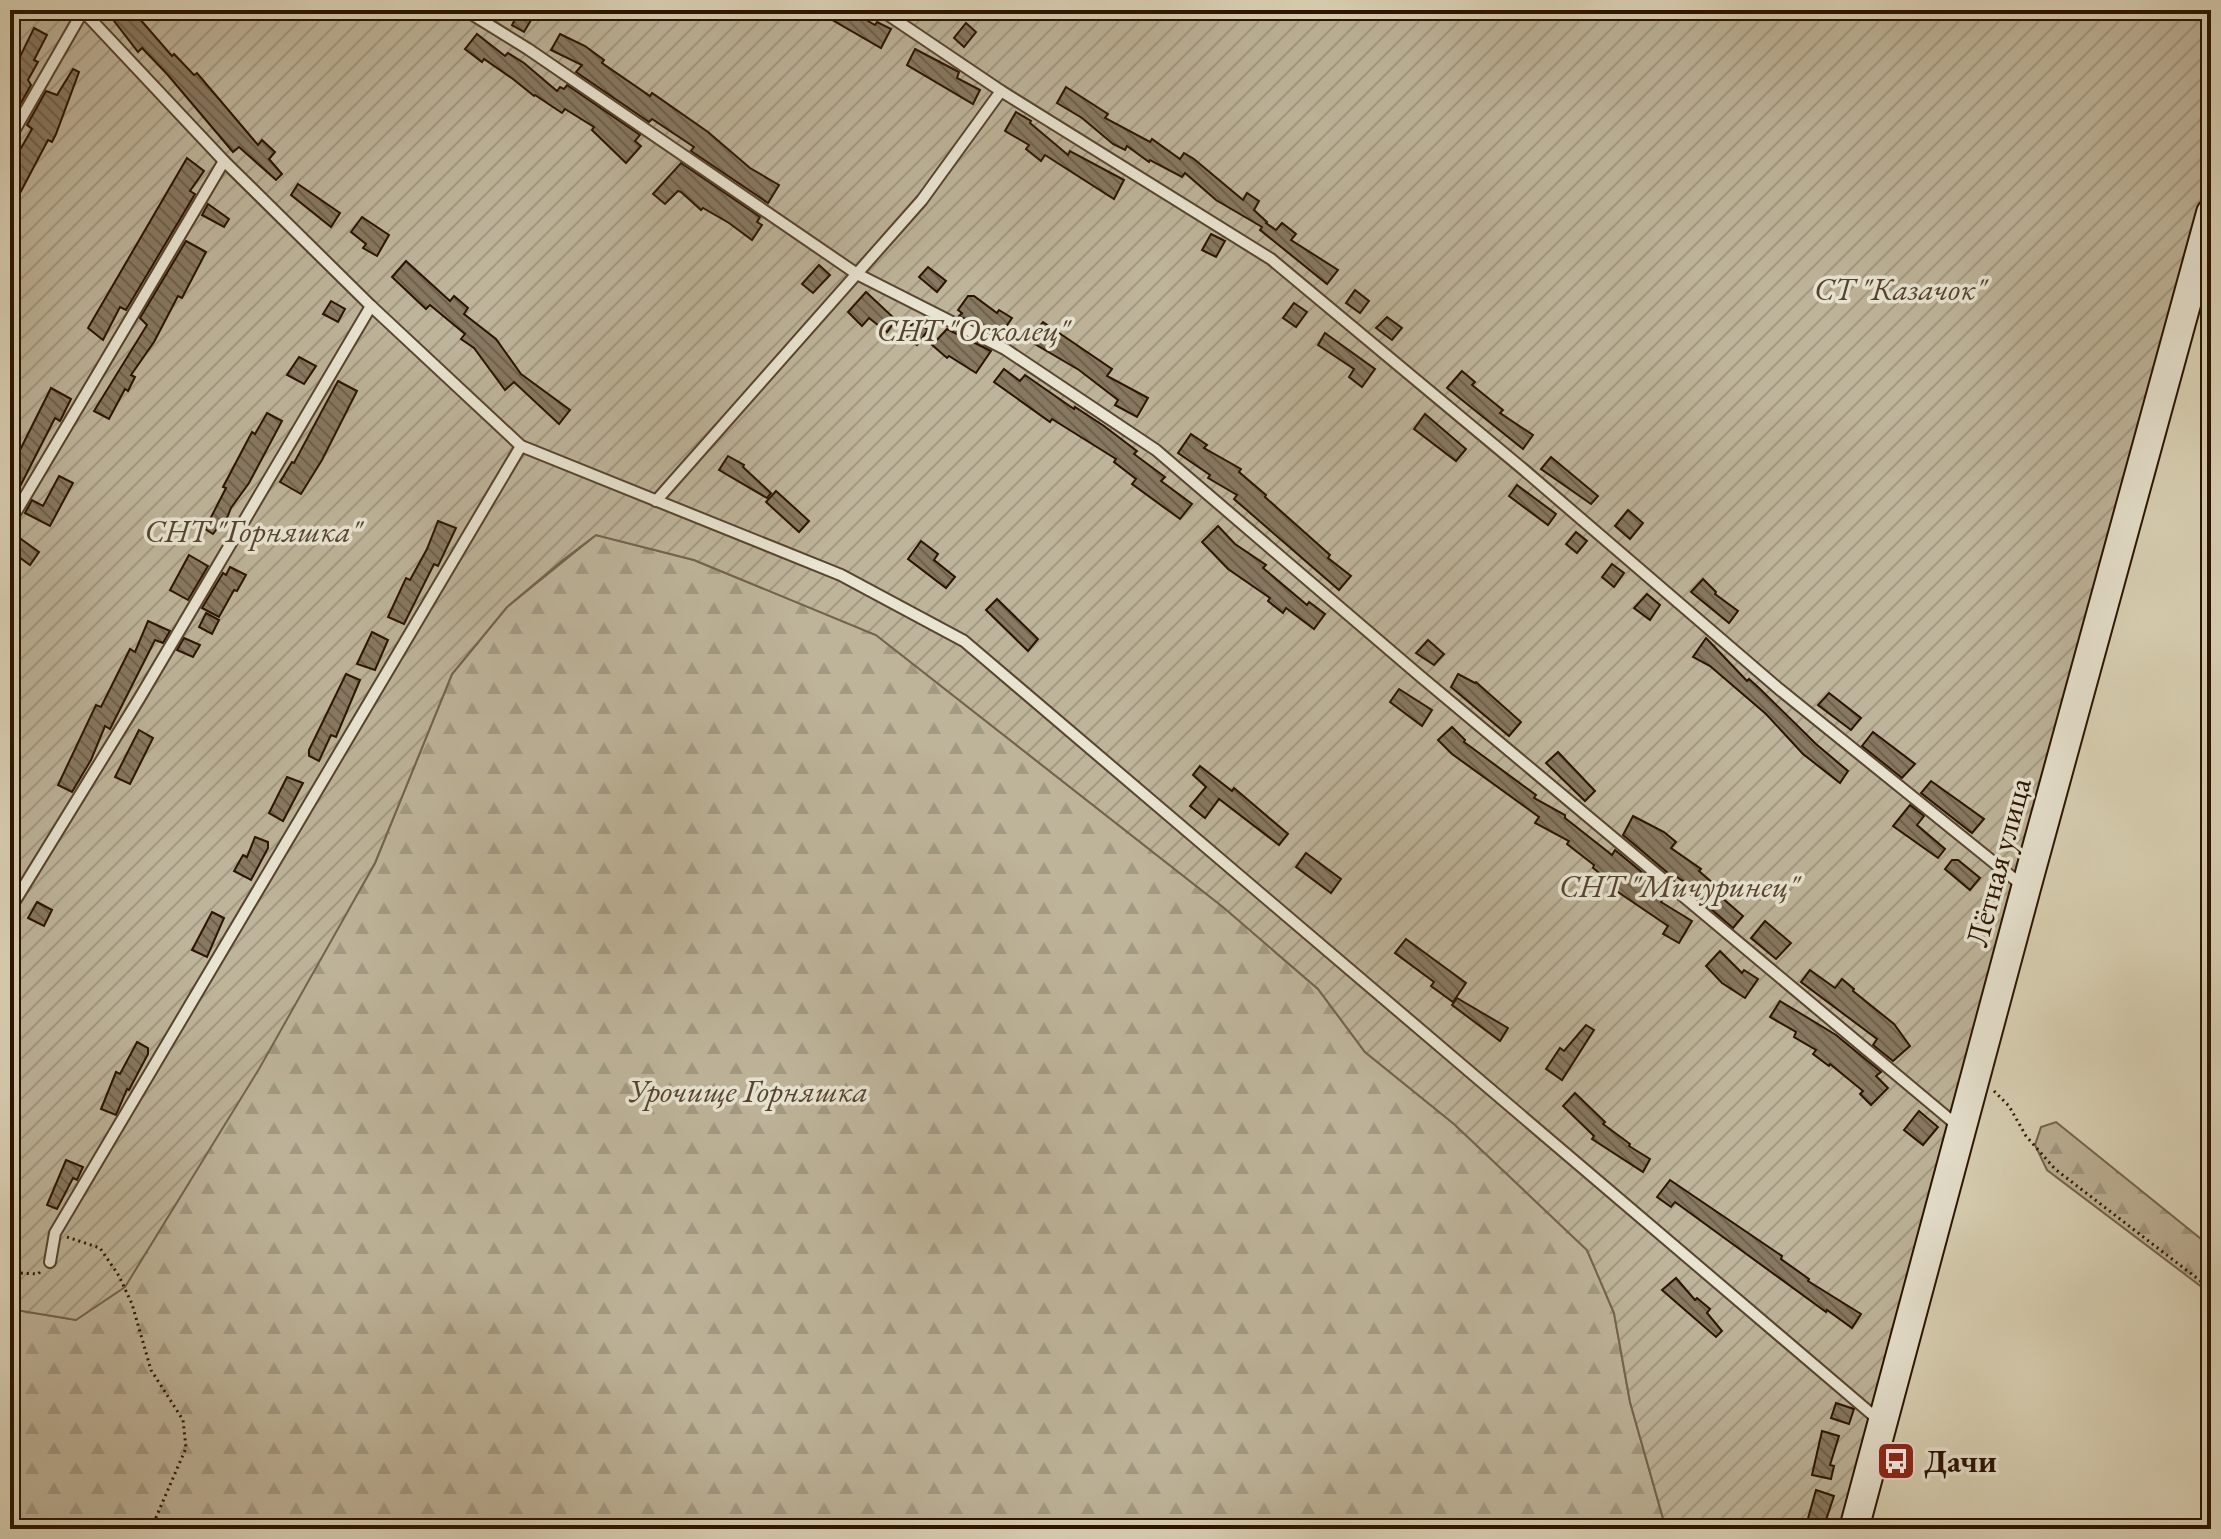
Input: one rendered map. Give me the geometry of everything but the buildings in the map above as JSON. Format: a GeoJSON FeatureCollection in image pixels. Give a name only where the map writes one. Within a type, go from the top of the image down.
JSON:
{"type":"FeatureCollection","features":[{"type":"Feature","properties":{"kind":"street","name":"Лётная улица"},"geometry":{"type":"LineString","coordinates":[[1854,1529],[2211,213]]}},
{"type":"Feature","properties":{"kind":"lane"},"geometry":{"type":"LineString","coordinates":[[465,10],[528,49],[857,274],[1005,349],[1156,450],[1420,676],[1961,1128]]}},
{"type":"Feature","properties":{"kind":"lane"},"geometry":{"type":"LineString","coordinates":[[881,10],[1001,91],[1271,259],[1523,469],[1779,689],[2026,888]]}},
{"type":"Feature","properties":{"kind":"lane"},"geometry":{"type":"LineString","coordinates":[[10,138],[83,11],[224,161],[371,306],[521,446],[841,575],[964,641],[1882,1423]]}},
{"type":"Feature","properties":{"kind":"lane"},"geometry":{"type":"LineString","coordinates":[[656,501],[922,200],[1001,91]]}},
{"type":"Feature","properties":{"kind":"lane"},"geometry":{"type":"LineString","coordinates":[[10,522],[224,161]]}},
{"type":"Feature","properties":{"kind":"lane"},"geometry":{"type":"LineString","coordinates":[[10,909],[139,699],[371,306]]}},
{"type":"Feature","properties":{"kind":"lane"},"geometry":{"type":"LineString","coordinates":[[50,1262],[55,1233],[521,446]]}},
{"type":"Feature","properties":{"kind":"path"},"geometry":{"type":"LineString","coordinates":[[1976,1073],[2009,1106],[2026,1136],[2055,1169],[2211,1289]]}},
{"type":"Feature","properties":{"kind":"path"},"geometry":{"type":"LineString","coordinates":[[55,1233],[100,1248],[119,1276],[132,1304],[151,1370],[183,1420],[186,1448],[151,1529]]}},
{"type":"Feature","properties":{"kind":"path"},"geometry":{"type":"LineString","coordinates":[[10,1268],[20,1273],[38,1274],[50,1262]]}},
{"type":"Feature","properties":{"kind":"green space"},"geometry":{"type":"Polygon","coordinates":[[[10,10],[2211,10],[2211,209],[1856,1529],[1666,1529],[1630,1402],[1614,1313],[1587,1250],[1454,1124],[1365,1052],[1318,989],[1223,907],[876,635],[694,560],[596,535],[507,607],[452,674],[375,863],[259,1069],[125,1287],[76,1320],[10,1309],[10,10]]]}},
{"type":"Feature","properties":{"kind":"green space","name":"Урочище Горняшка"},"geometry":{"type":"Polygon","coordinates":[[[596,535],[694,560],[876,635],[1223,907],[1318,989],[1365,1052],[1454,1124],[1587,1250],[1614,1313],[1630,1402],[1666,1529],[10,1529],[10,1309],[76,1320],[332,937],[375,863],[452,674],[507,607],[596,535]]]}},
{"type":"Feature","properties":{"kind":"green space"},"geometry":{"type":"Polygon","coordinates":[[[2056,1122],[2211,1247],[2211,1294],[2047,1170],[2035,1145],[2041,1127],[2056,1122]]]}},
{"type":"Feature","properties":{"kind":"place","name":"Дачи"},"geometry":{"type":"Point","coordinates":[1896,1461]}},
{"type":"Feature","properties":{"kind":"park label","name":"СТ \"Казачок\""},"geometry":{"type":"Point","coordinates":[1900,289]}},
{"type":"Feature","properties":{"kind":"park label","name":"СНТ \"Осколец\""},"geometry":{"type":"Point","coordinates":[973,330]}},
{"type":"Feature","properties":{"kind":"park label","name":"СНТ \"Горняшка\""},"geometry":{"type":"Point","coordinates":[253,531]}},
{"type":"Feature","properties":{"kind":"park label","name":"СНТ \"Мичуринец\""},"geometry":{"type":"Point","coordinates":[1679,886]}}]}
